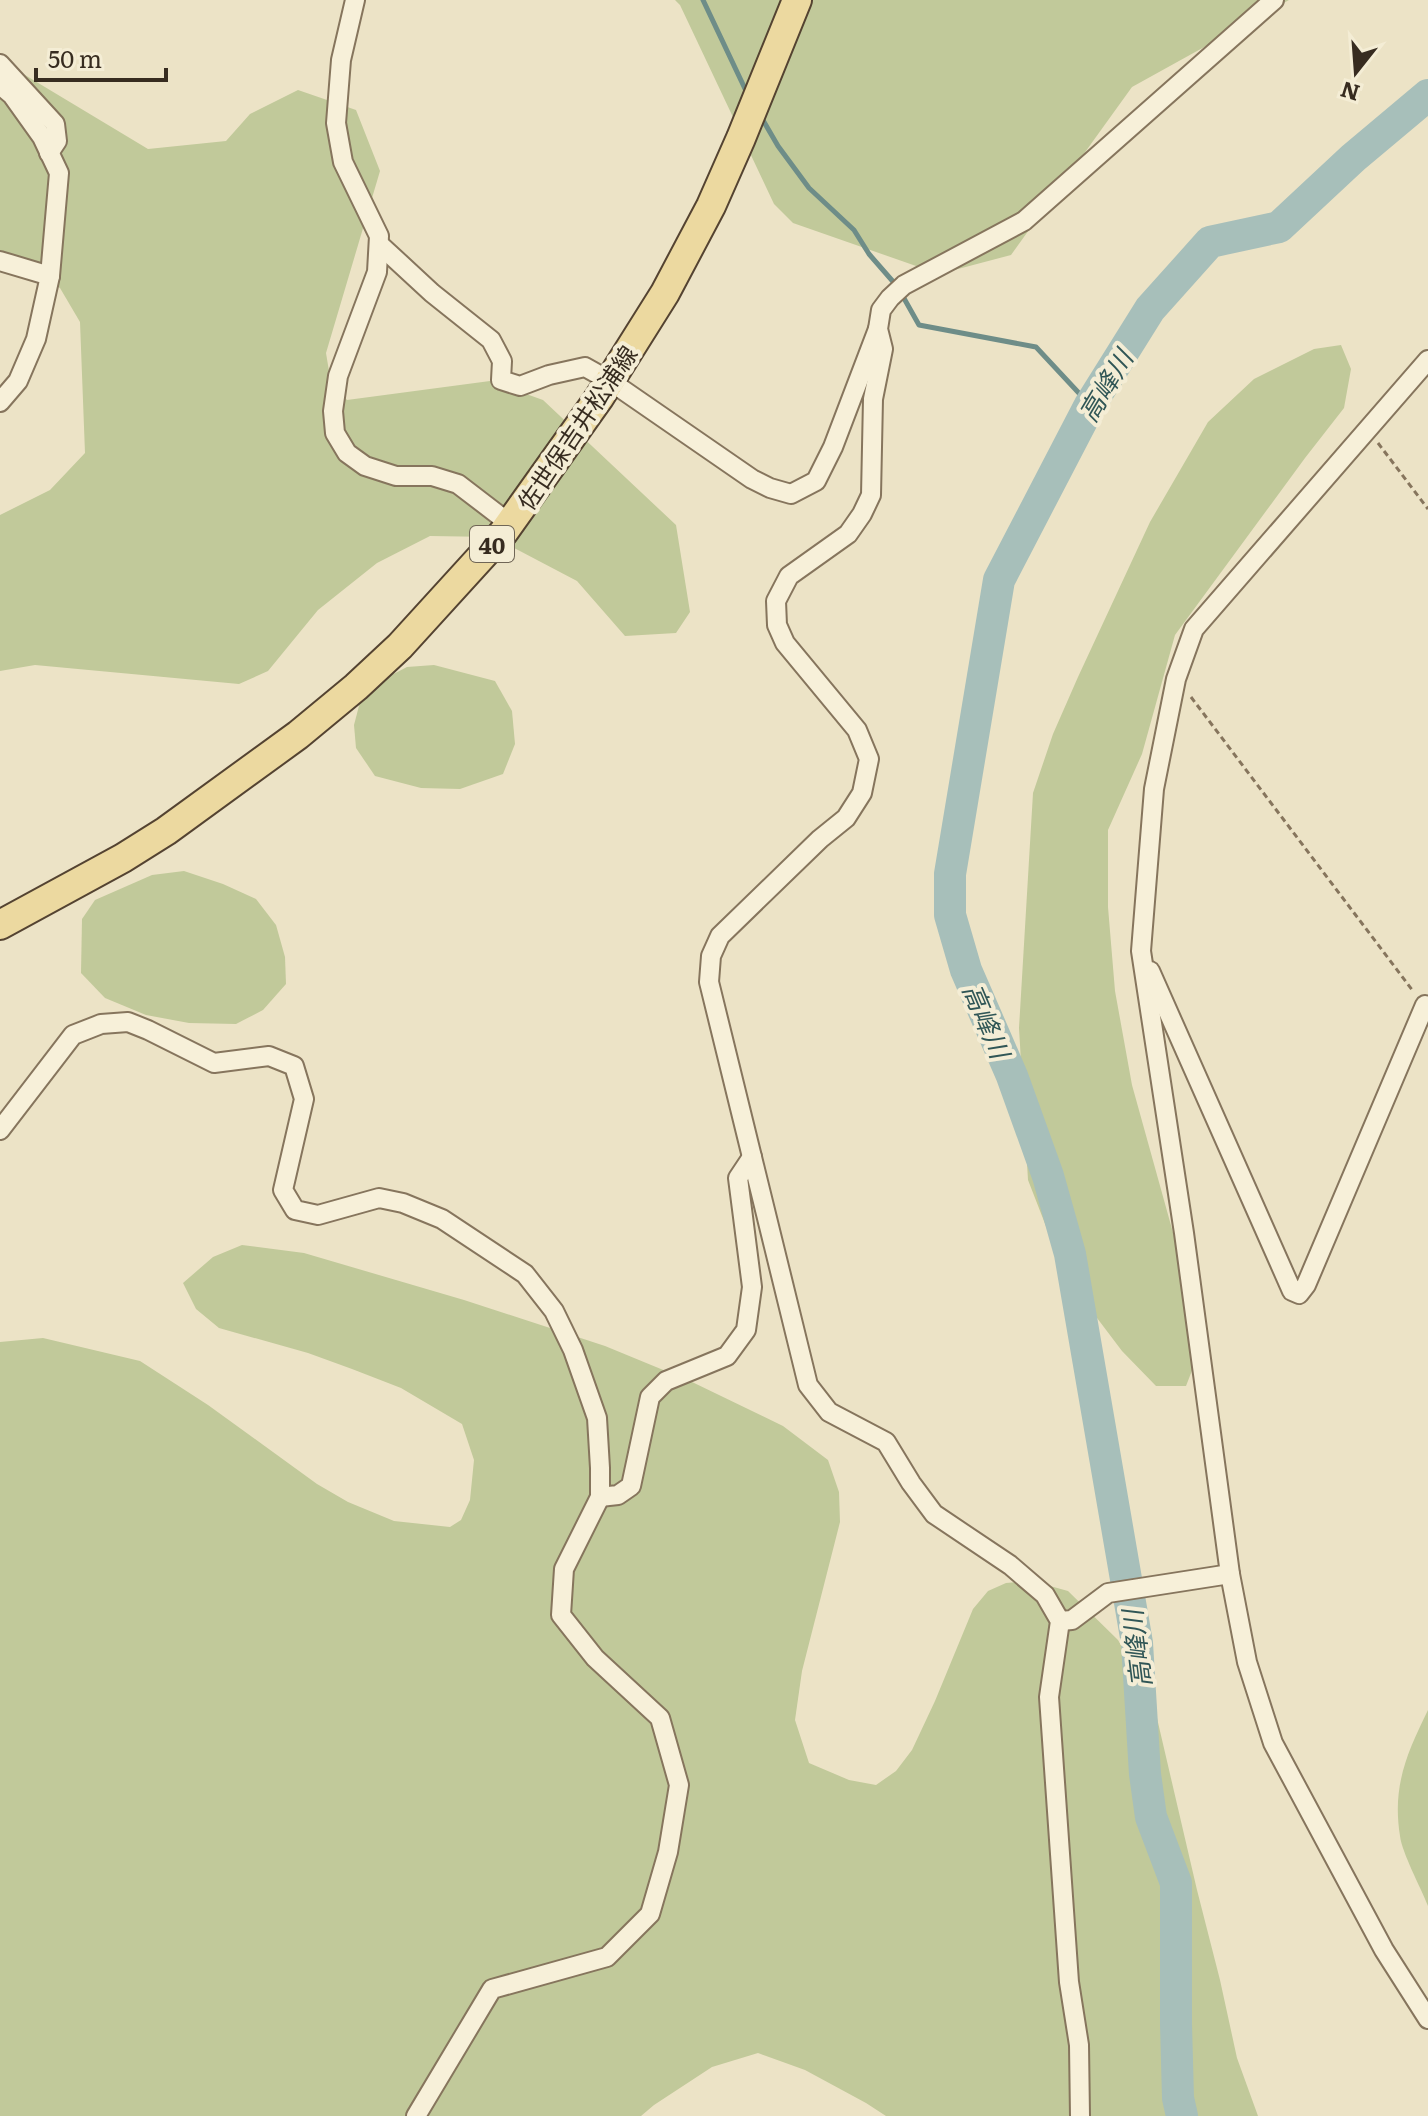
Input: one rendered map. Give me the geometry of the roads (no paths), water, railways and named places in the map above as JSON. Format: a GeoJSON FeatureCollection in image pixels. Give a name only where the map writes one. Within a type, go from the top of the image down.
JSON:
{"type":"FeatureCollection","features":[{"type":"Feature","properties":{"kind":"main road","name":"佐世保吉井松浦線"},"geometry":{"type":"LineString","coordinates":[[0,925],[166,831],[298,735],[400,646],[509,523],[610,381],[665,293],[711,206],[797,0]]}},
{"type":"Feature","properties":{"kind":"street"},"geometry":{"type":"LineString","coordinates":[[355,0],[341,60],[336,123],[343,162],[379,236],[379,244],[377,272],[338,376],[333,411],[335,433],[347,453],[365,466],[396,476],[432,476],[458,484],[509,523]]}},
{"type":"Feature","properties":{"kind":"street"},"geometry":{"type":"LineString","coordinates":[[379,244],[432,293],[491,340],[502,361],[501,380],[520,386],[549,375],[585,367],[752,479],[791,494],[816,481],[833,447],[878,329],[881,310],[890,298],[904,285],[1024,221],[1274,0]]}},
{"type":"Feature","properties":{"kind":"street"},"geometry":{"type":"LineString","coordinates":[[0,64],[55,124],[57,141],[49,153]]}},
{"type":"Feature","properties":{"kind":"street"},"geometry":{"type":"LineString","coordinates":[[0,85],[12,95],[42,137],[59,173],[50,276],[36,339],[18,381],[0,402]]}},
{"type":"Feature","properties":{"kind":"street"},"geometry":{"type":"LineString","coordinates":[[0,261],[50,276]]}},
{"type":"Feature","properties":{"kind":"street"},"geometry":{"type":"LineString","coordinates":[[878,329],[883,349],[873,399],[871,495],[848,534],[789,576],[776,601],[777,625],[785,643],[857,730],[869,759],[862,793],[846,818],[820,839],[720,936],[711,956],[709,982],[808,1385],[829,1412],[886,1442],[934,1514],[1010,1565],[1045,1595],[1060,1621],[1049,1697],[1069,1982],[1079,2045],[1080,2116]]}},
{"type":"Feature","properties":{"kind":"street"},"geometry":{"type":"LineString","coordinates":[[1428,360],[1194,629],[1176,679],[1154,789],[1141,951],[1184,1233],[1230,1574],[1247,1662],[1273,1743],[1384,1950],[1428,2019]]}},
{"type":"Feature","properties":{"kind":"street"},"geometry":{"type":"LineString","coordinates":[[1141,951],[1292,1291],[1299,1294],[1425,1005]]}},
{"type":"Feature","properties":{"kind":"street"},"geometry":{"type":"LineString","coordinates":[[0,1130],[73,1035],[101,1024],[128,1022],[214,1063],[269,1056],[294,1066],[304,1099],[283,1190],[295,1210],[318,1215],[379,1198],[403,1203],[442,1219],[525,1274],[554,1311],[573,1350],[597,1418],[600,1497],[564,1569],[561,1615],[595,1658],[660,1718],[679,1785],[668,1852],[650,1914],[607,1957],[492,1989],[416,2116]]}},
{"type":"Feature","properties":{"kind":"street"},"geometry":{"type":"LineString","coordinates":[[600,1497],[618,1495],[631,1486],[650,1397],[666,1381],[727,1356],[746,1330],[752,1287],[738,1178],[752,1157]]}},
{"type":"Feature","properties":{"kind":"street"},"geometry":{"type":"LineString","coordinates":[[1060,1621],[1072,1620],[1108,1593],[1230,1574]]}},
{"type":"Feature","properties":{"kind":"waterway"},"geometry":{"type":"LineString","coordinates":[[703,0],[747,93]]}},
{"type":"Feature","properties":{"kind":"waterway","name":"高峰川"},"geometry":{"type":"LineString","coordinates":[[1182,2116],[1178,2098],[1176,2024],[1176,1883],[1151,1817],[1145,1774],[1137,1643],[1070,1254],[1048,1176],[1012,1076],[966,970],[950,915],[950,874],[999,580],[1090,405],[1150,309],[1210,242],[1279,227],[1353,158],[1428,95]]}},
{"type":"Feature","properties":{"kind":"waterway"},"geometry":{"type":"LineString","coordinates":[[760,115],[809,188],[854,230],[869,254],[896,285]]}},
{"type":"Feature","properties":{"kind":"waterway"},"geometry":{"type":"LineString","coordinates":[[901,293],[919,325],[1036,347],[1090,405]]}}]}
